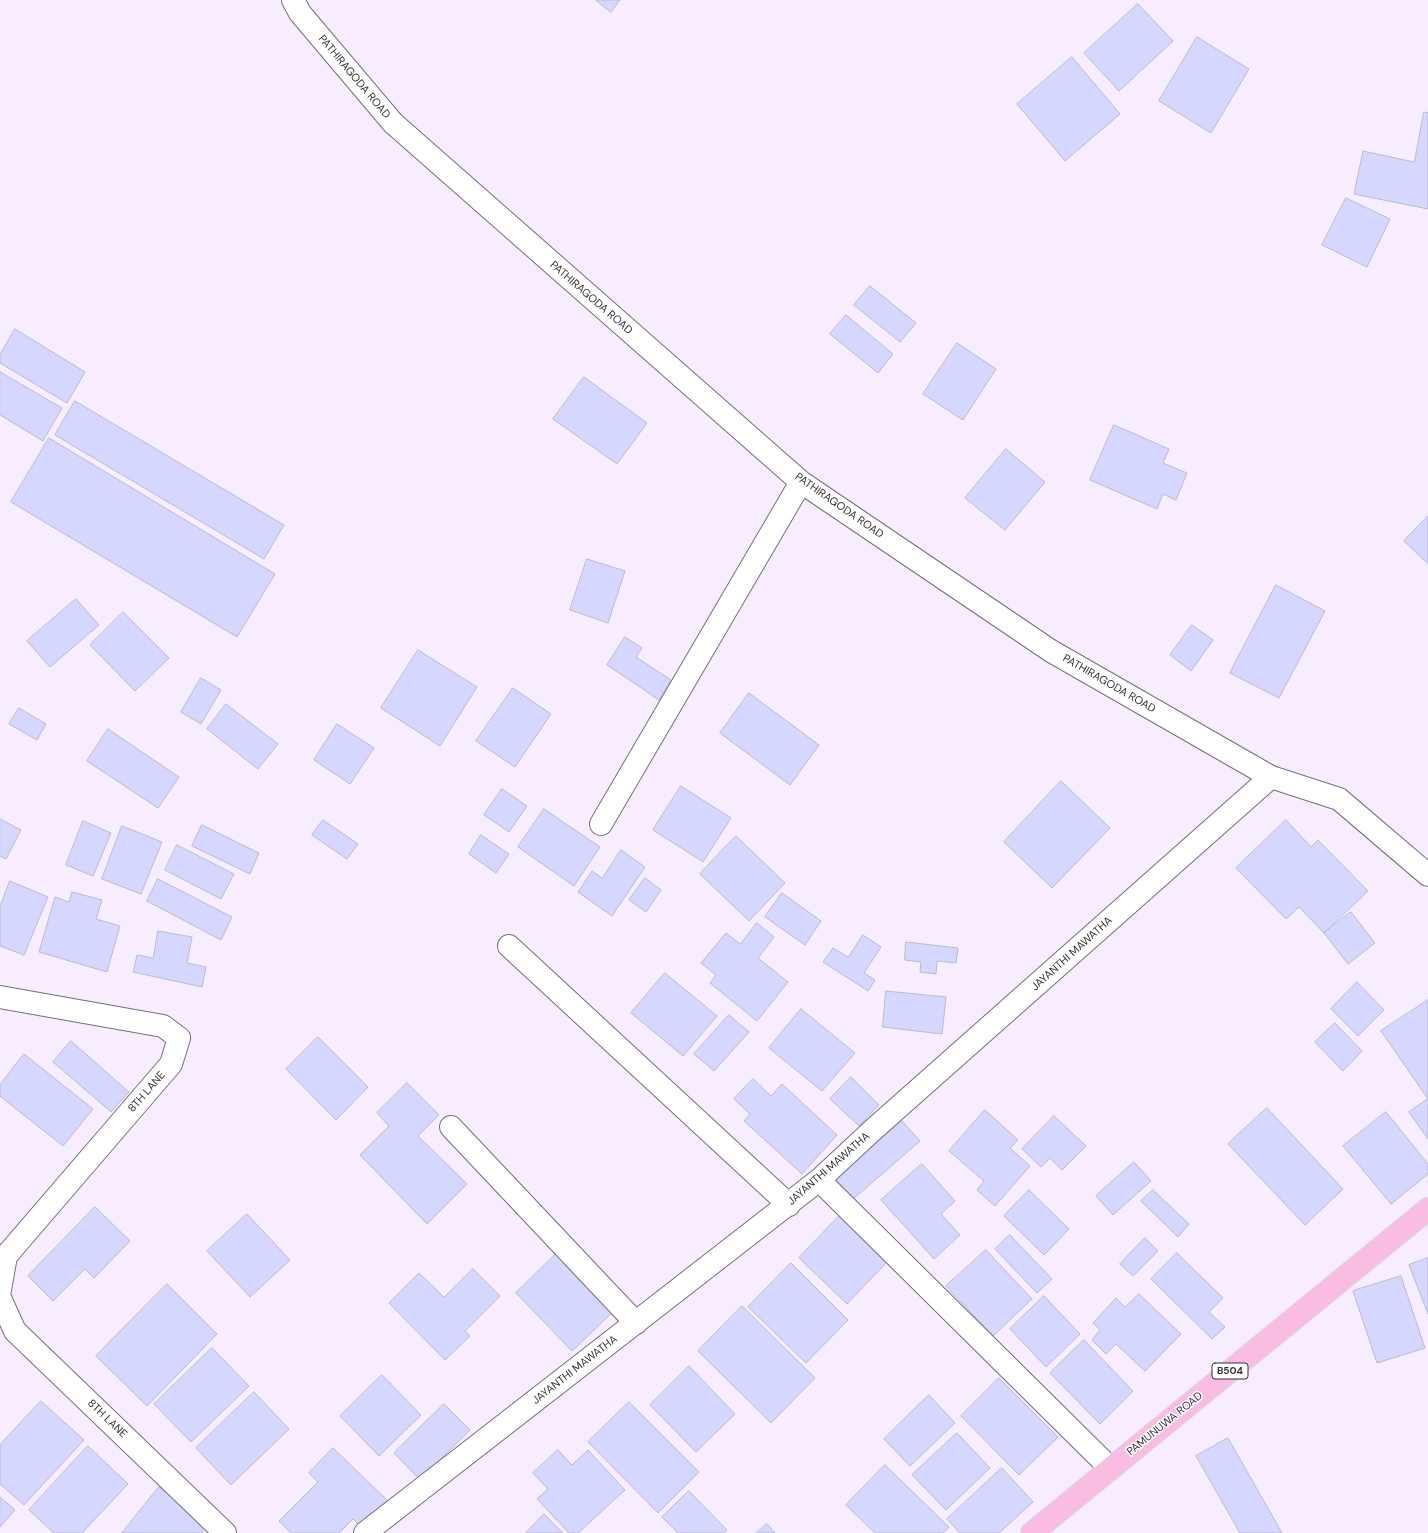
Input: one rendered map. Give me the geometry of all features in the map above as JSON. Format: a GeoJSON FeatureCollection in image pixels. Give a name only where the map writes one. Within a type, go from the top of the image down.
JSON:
{"type":"FeatureCollection","features":[{"type":"Feature","properties":{"kind":"main road","name":"PAMUNUWA ROAD"},"geometry":{"type":"LineString","coordinates":[[1032,1533],[1428,1209]]}},
{"type":"Feature","properties":{"kind":"street","name":"PATHIRAGODA ROAD"},"geometry":{"type":"LineString","coordinates":[[293,0],[300,13],[393,123],[801,482],[1051,651],[1271,777],[1339,799],[1428,875]]}},
{"type":"Feature","properties":{"kind":"street"},"geometry":{"type":"LineString","coordinates":[[601,824],[801,482]]}},
{"type":"Feature","properties":{"kind":"street","name":"JAYANTHI MAWATHA"},"geometry":{"type":"LineString","coordinates":[[365,1533],[789,1205],[819,1180],[875,1128],[1271,777]]}},
{"type":"Feature","properties":{"kind":"street"},"geometry":{"type":"LineString","coordinates":[[510,946],[789,1205]]}},
{"type":"Feature","properties":{"kind":"street","name":"8TH LANE"},"geometry":{"type":"LineString","coordinates":[[0,997],[163,1026],[179,1038],[171,1064],[6,1256],[0,1290]]}},
{"type":"Feature","properties":{"kind":"street"},"geometry":{"type":"LineString","coordinates":[[451,1127],[636,1323]]}},
{"type":"Feature","properties":{"kind":"street"},"geometry":{"type":"LineString","coordinates":[[819,1180],[1110,1468]]}},
{"type":"Feature","properties":{"kind":"street","name":"8TH LANE"},"geometry":{"type":"LineString","coordinates":[[0,1298],[15,1330],[225,1533]]}},
{"type":"Feature","properties":{"kind":"building"},"geometry":{"type":"Polygon","coordinates":[[[596,0],[620,0],[611,12],[596,0]]]}},
{"type":"Feature","properties":{"kind":"building"},"geometry":{"type":"Polygon","coordinates":[[[1138,4],[1173,41],[1119,91],[1084,53],[1138,4]]]}},
{"type":"Feature","properties":{"kind":"building"},"geometry":{"type":"Polygon","coordinates":[[[1197,37],[1249,69],[1211,133],[1159,101],[1197,37]]]}},
{"type":"Feature","properties":{"kind":"building"},"geometry":{"type":"Polygon","coordinates":[[[1072,57],[1120,114],[1065,161],[1017,104],[1072,57]]]}},
{"type":"Feature","properties":{"kind":"building"},"geometry":{"type":"Polygon","coordinates":[[[1424,112],[1428,113],[1428,209],[1354,194],[1363,151],[1414,162],[1424,112]]]}},
{"type":"Feature","properties":{"kind":"building"},"geometry":{"type":"Polygon","coordinates":[[[1346,198],[1390,219],[1367,267],[1322,245],[1346,198]]]}},
{"type":"Feature","properties":{"kind":"building"},"geometry":{"type":"Polygon","coordinates":[[[870,286],[916,323],[900,342],[854,305],[870,286]]]}},
{"type":"Feature","properties":{"kind":"building"},"geometry":{"type":"Polygon","coordinates":[[[846,315],[893,354],[878,373],[830,334],[846,315]]]}},
{"type":"Feature","properties":{"kind":"building"},"geometry":{"type":"Polygon","coordinates":[[[15,329],[85,372],[67,403],[0,363],[0,355],[15,329]]]}},
{"type":"Feature","properties":{"kind":"building"},"geometry":{"type":"Polygon","coordinates":[[[957,343],[996,369],[963,420],[923,394],[957,343]]]}},
{"type":"Feature","properties":{"kind":"building"},"geometry":{"type":"Polygon","coordinates":[[[0,372],[62,408],[43,441],[0,415],[0,372]]]}},
{"type":"Feature","properties":{"kind":"building"},"geometry":{"type":"Polygon","coordinates":[[[584,377],[647,423],[617,464],[553,419],[584,377]]]}},
{"type":"Feature","properties":{"kind":"building"},"geometry":{"type":"Polygon","coordinates":[[[75,401],[284,525],[264,559],[55,435],[75,401]]]}},
{"type":"Feature","properties":{"kind":"building"},"geometry":{"type":"Polygon","coordinates":[[[1114,425],[1169,449],[1163,463],[1187,473],[1176,500],[1163,494],[1157,509],[1090,480],[1114,425]]]}},
{"type":"Feature","properties":{"kind":"building"},"geometry":{"type":"Polygon","coordinates":[[[49,438],[275,574],[237,637],[11,502],[49,438]]]}},
{"type":"Feature","properties":{"kind":"building"},"geometry":{"type":"Polygon","coordinates":[[[1006,449],[1045,482],[1005,530],[965,498],[1006,449]]]}},
{"type":"Feature","properties":{"kind":"building"},"geometry":{"type":"Polygon","coordinates":[[[1428,516],[1428,564],[1404,541],[1428,516]]]}},
{"type":"Feature","properties":{"kind":"building"},"geometry":{"type":"Polygon","coordinates":[[[587,559],[625,571],[608,623],[570,610],[587,559]]]}},
{"type":"Feature","properties":{"kind":"building"},"geometry":{"type":"Polygon","coordinates":[[[1276,585],[1325,611],[1279,698],[1230,673],[1276,585]]]}},
{"type":"Feature","properties":{"kind":"building"},"geometry":{"type":"Polygon","coordinates":[[[76,599],[99,625],[50,667],[27,641],[76,599]]]}},
{"type":"Feature","properties":{"kind":"building"},"geometry":{"type":"Polygon","coordinates":[[[123,612],[169,658],[135,691],[90,645],[123,612]]]}},
{"type":"Feature","properties":{"kind":"building"},"geometry":{"type":"Polygon","coordinates":[[[1192,625],[1213,640],[1191,671],[1170,655],[1192,625]]]}},
{"type":"Feature","properties":{"kind":"building"},"geometry":{"type":"Polygon","coordinates":[[[625,637],[642,648],[636,657],[671,680],[659,700],[607,665],[625,637]]]}},
{"type":"Feature","properties":{"kind":"building"},"geometry":{"type":"Polygon","coordinates":[[[418,650],[477,687],[440,746],[381,708],[418,650]]]}},
{"type":"Feature","properties":{"kind":"building"},"geometry":{"type":"Polygon","coordinates":[[[201,678],[221,690],[201,724],[181,712],[201,678]]]}},
{"type":"Feature","properties":{"kind":"building"},"geometry":{"type":"Polygon","coordinates":[[[513,688],[551,714],[515,767],[476,741],[513,688]]]}},
{"type":"Feature","properties":{"kind":"building"},"geometry":{"type":"Polygon","coordinates":[[[749,693],[819,745],[790,785],[720,733],[749,693]]]}},
{"type":"Feature","properties":{"kind":"building"},"geometry":{"type":"Polygon","coordinates":[[[226,704],[278,744],[258,769],[207,729],[226,704]]]}},
{"type":"Feature","properties":{"kind":"building"},"geometry":{"type":"Polygon","coordinates":[[[19,708],[46,724],[37,740],[9,724],[19,708]]]}},
{"type":"Feature","properties":{"kind":"building"},"geometry":{"type":"Polygon","coordinates":[[[337,724],[374,748],[350,784],[314,760],[337,724]]]}},
{"type":"Feature","properties":{"kind":"building"},"geometry":{"type":"Polygon","coordinates":[[[108,729],[179,777],[158,808],[87,761],[108,729]]]}},
{"type":"Feature","properties":{"kind":"building"},"geometry":{"type":"Polygon","coordinates":[[[1061,781],[1110,828],[1052,888],[1004,842],[1061,781]]]}},
{"type":"Feature","properties":{"kind":"building"},"geometry":{"type":"Polygon","coordinates":[[[681,786],[731,818],[703,862],[653,830],[681,786]]]}},
{"type":"Feature","properties":{"kind":"building"},"geometry":{"type":"Polygon","coordinates":[[[502,789],[527,806],[509,832],[484,815],[502,789]]]}},
{"type":"Feature","properties":{"kind":"building"},"geometry":{"type":"Polygon","coordinates":[[[544,809],[600,847],[574,886],[518,847],[544,809]]]}},
{"type":"Feature","properties":{"kind":"building"},"geometry":{"type":"Polygon","coordinates":[[[0,819],[21,830],[6,859],[0,856],[0,819]]]}},
{"type":"Feature","properties":{"kind":"building"},"geometry":{"type":"Polygon","coordinates":[[[323,820],[358,844],[347,859],[312,835],[323,820]]]}},
{"type":"Feature","properties":{"kind":"building"},"geometry":{"type":"Polygon","coordinates":[[[1286,820],[1311,847],[1318,840],[1368,891],[1324,933],[1299,907],[1286,919],[1236,868],[1286,820]]]}},
{"type":"Feature","properties":{"kind":"building"},"geometry":{"type":"Polygon","coordinates":[[[83,821],[111,833],[93,876],[66,865],[83,821]]]}},
{"type":"Feature","properties":{"kind":"building"},"geometry":{"type":"Polygon","coordinates":[[[202,825],[259,853],[250,874],[192,846],[202,825]]]}},
{"type":"Feature","properties":{"kind":"building"},"geometry":{"type":"Polygon","coordinates":[[[122,826],[162,842],[141,894],[102,879],[122,826]]]}},
{"type":"Feature","properties":{"kind":"building"},"geometry":{"type":"Polygon","coordinates":[[[481,835],[509,854],[496,873],[469,854],[481,835]]]}},
{"type":"Feature","properties":{"kind":"building"},"geometry":{"type":"Polygon","coordinates":[[[736,836],[785,883],[749,921],[700,874],[736,836]]]}},
{"type":"Feature","properties":{"kind":"building"},"geometry":{"type":"Polygon","coordinates":[[[177,845],[234,874],[221,899],[165,870],[177,845]]]}},
{"type":"Feature","properties":{"kind":"building"},"geometry":{"type":"Polygon","coordinates":[[[621,850],[645,867],[612,916],[578,892],[592,871],[602,878],[621,850]]]}},
{"type":"Feature","properties":{"kind":"building"},"geometry":{"type":"Polygon","coordinates":[[[645,878],[661,890],[646,912],[629,900],[645,878]]]}},
{"type":"Feature","properties":{"kind":"building"},"geometry":{"type":"Polygon","coordinates":[[[158,879],[232,917],[221,940],[147,901],[158,879]]]}},
{"type":"Feature","properties":{"kind":"building"},"geometry":{"type":"Polygon","coordinates":[[[10,881],[48,897],[24,955],[0,946],[0,907],[10,881]]]}},
{"type":"Feature","properties":{"kind":"building"},"geometry":{"type":"Polygon","coordinates":[[[72,892],[102,900],[96,919],[120,926],[107,972],[39,952],[55,897],[69,902],[72,892]]]}},
{"type":"Feature","properties":{"kind":"building"},"geometry":{"type":"Polygon","coordinates":[[[782,893],[821,921],[805,945],[765,917],[782,893]]]}},
{"type":"Feature","properties":{"kind":"building"},"geometry":{"type":"Polygon","coordinates":[[[1351,912],[1375,943],[1348,964],[1324,933],[1351,912]]]}},
{"type":"Feature","properties":{"kind":"building"},"geometry":{"type":"Polygon","coordinates":[[[757,923],[774,937],[758,958],[788,982],[757,1021],[710,983],[716,975],[701,963],[726,933],[740,944],[757,923]]]}},
{"type":"Feature","properties":{"kind":"building"},"geometry":{"type":"Polygon","coordinates":[[[158,931],[192,937],[187,963],[206,967],[202,987],[133,972],[137,955],[153,958],[158,931]]]}},
{"type":"Feature","properties":{"kind":"building"},"geometry":{"type":"Polygon","coordinates":[[[863,935],[881,947],[864,973],[875,980],[868,991],[823,962],[833,948],[848,957],[863,935]]]}},
{"type":"Feature","properties":{"kind":"building"},"geometry":{"type":"Polygon","coordinates":[[[906,942],[958,948],[956,963],[937,961],[936,974],[920,972],[921,962],[905,960],[906,942]]]}},
{"type":"Feature","properties":{"kind":"building"},"geometry":{"type":"Polygon","coordinates":[[[665,973],[717,1016],[683,1056],[631,1013],[665,973]]]}},
{"type":"Feature","properties":{"kind":"building"},"geometry":{"type":"Polygon","coordinates":[[[1357,982],[1384,1010],[1358,1036],[1331,1009],[1357,982]]]}},
{"type":"Feature","properties":{"kind":"building"},"geometry":{"type":"Polygon","coordinates":[[[886,991],[946,997],[942,1034],[883,1027],[886,991]]]}},
{"type":"Feature","properties":{"kind":"building"},"geometry":{"type":"Polygon","coordinates":[[[1428,1000],[1428,1099],[1381,1031],[1428,1000]]]}},
{"type":"Feature","properties":{"kind":"building"},"geometry":{"type":"Polygon","coordinates":[[[801,1009],[855,1053],[822,1091],[769,1048],[801,1009]]]}},
{"type":"Feature","properties":{"kind":"building"},"geometry":{"type":"Polygon","coordinates":[[[729,1015],[749,1032],[714,1071],[694,1054],[729,1015]]]}},
{"type":"Feature","properties":{"kind":"building"},"geometry":{"type":"Polygon","coordinates":[[[1335,1023],[1362,1051],[1343,1071],[1315,1042],[1335,1023]]]}},
{"type":"Feature","properties":{"kind":"building"},"geometry":{"type":"Polygon","coordinates":[[[318,1037],[368,1087],[336,1120],[286,1069],[318,1037]]]}},
{"type":"Feature","properties":{"kind":"building"},"geometry":{"type":"Polygon","coordinates":[[[71,1041],[129,1092],[111,1112],[53,1062],[71,1041]]]}},
{"type":"Feature","properties":{"kind":"building"},"geometry":{"type":"Polygon","coordinates":[[[24,1054],[93,1109],[63,1146],[0,1096],[0,1085],[24,1054]]]}},
{"type":"Feature","properties":{"kind":"building"},"geometry":{"type":"Polygon","coordinates":[[[851,1077],[879,1105],[859,1126],[830,1099],[851,1077]]]}},
{"type":"Feature","properties":{"kind":"building"},"geometry":{"type":"Polygon","coordinates":[[[753,1079],[771,1096],[782,1084],[837,1135],[802,1174],[744,1121],[750,1114],[734,1099],[753,1079]]]}},
{"type":"Feature","properties":{"kind":"building"},"geometry":{"type":"Polygon","coordinates":[[[407,1083],[439,1115],[418,1136],[467,1184],[427,1224],[360,1155],[389,1126],[377,1113],[407,1083]]]}},
{"type":"Feature","properties":{"kind":"building"},"geometry":{"type":"Polygon","coordinates":[[[1428,1099],[1428,1139],[1409,1112],[1428,1099]]]}},
{"type":"Feature","properties":{"kind":"building"},"geometry":{"type":"Polygon","coordinates":[[[1267,1108],[1343,1189],[1305,1225],[1228,1144],[1267,1108]]]}},
{"type":"Feature","properties":{"kind":"building"},"geometry":{"type":"Polygon","coordinates":[[[985,1110],[1018,1140],[1010,1148],[1030,1166],[995,1206],[977,1190],[984,1181],[949,1151],[985,1110]]]}},
{"type":"Feature","properties":{"kind":"building"},"geometry":{"type":"Polygon","coordinates":[[[1386,1112],[1428,1164],[1428,1174],[1391,1204],[1343,1146],[1386,1112]]]}},
{"type":"Feature","properties":{"kind":"building"},"geometry":{"type":"Polygon","coordinates":[[[1054,1116],[1086,1146],[1062,1170],[1050,1158],[1041,1167],[1022,1149],[1054,1116]]]}},
{"type":"Feature","properties":{"kind":"building"},"geometry":{"type":"Polygon","coordinates":[[[902,1121],[920,1141],[852,1200],[834,1180],[902,1121]]]}},
{"type":"Feature","properties":{"kind":"building"},"geometry":{"type":"Polygon","coordinates":[[[1134,1162],[1151,1181],[1113,1215],[1096,1196],[1134,1162]]]}},
{"type":"Feature","properties":{"kind":"building"},"geometry":{"type":"Polygon","coordinates":[[[922,1164],[955,1201],[941,1214],[960,1235],[934,1259],[881,1200],[922,1164]]]}},
{"type":"Feature","properties":{"kind":"building"},"geometry":{"type":"Polygon","coordinates":[[[1029,1190],[1069,1229],[1044,1255],[1004,1216],[1029,1190]]]}},
{"type":"Feature","properties":{"kind":"building"},"geometry":{"type":"Polygon","coordinates":[[[1153,1190],[1189,1224],[1178,1237],[1141,1201],[1153,1190]]]}},
{"type":"Feature","properties":{"kind":"building"},"geometry":{"type":"Polygon","coordinates":[[[95,1207],[130,1241],[94,1278],[85,1269],[53,1301],[28,1276],[95,1207]]]}},
{"type":"Feature","properties":{"kind":"building"},"geometry":{"type":"Polygon","coordinates":[[[247,1214],[290,1260],[250,1297],[207,1251],[247,1214]]]}},
{"type":"Feature","properties":{"kind":"building"},"geometry":{"type":"Polygon","coordinates":[[[841,1214],[889,1260],[847,1304],[799,1258],[841,1214]]]}},
{"type":"Feature","properties":{"kind":"building"},"geometry":{"type":"Polygon","coordinates":[[[1010,1235],[1052,1279],[1037,1293],[995,1249],[1010,1235]]]}},
{"type":"Feature","properties":{"kind":"building"},"geometry":{"type":"Polygon","coordinates":[[[1145,1238],[1158,1251],[1133,1276],[1120,1264],[1145,1238]]]}},
{"type":"Feature","properties":{"kind":"building"},"geometry":{"type":"Polygon","coordinates":[[[986,1250],[1032,1299],[993,1336],[946,1286],[986,1250]]]}},
{"type":"Feature","properties":{"kind":"building"},"geometry":{"type":"Polygon","coordinates":[[[559,1251],[616,1309],[572,1351],[516,1293],[559,1251]]]}},
{"type":"Feature","properties":{"kind":"building"},"geometry":{"type":"Polygon","coordinates":[[[1177,1253],[1223,1298],[1209,1312],[1225,1327],[1212,1339],[1151,1279],[1177,1253]]]}},
{"type":"Feature","properties":{"kind":"building"},"geometry":{"type":"Polygon","coordinates":[[[1428,1258],[1428,1314],[1409,1265],[1428,1258]]]}},
{"type":"Feature","properties":{"kind":"building"},"geometry":{"type":"Polygon","coordinates":[[[791,1263],[848,1320],[806,1363],[748,1307],[791,1263]]]}},
{"type":"Feature","properties":{"kind":"building"},"geometry":{"type":"Polygon","coordinates":[[[473,1269],[500,1296],[465,1331],[470,1336],[445,1360],[389,1303],[419,1273],[444,1297],[473,1269]]]}},
{"type":"Feature","properties":{"kind":"building"},"geometry":{"type":"Polygon","coordinates":[[[1401,1276],[1425,1348],[1377,1363],[1353,1291],[1401,1276]]]}},
{"type":"Feature","properties":{"kind":"building"},"geometry":{"type":"Polygon","coordinates":[[[167,1284],[217,1334],[147,1406],[96,1356],[167,1284]]]}},
{"type":"Feature","properties":{"kind":"building"},"geometry":{"type":"Polygon","coordinates":[[[1139,1294],[1181,1334],[1145,1371],[1116,1344],[1106,1354],[1092,1340],[1100,1330],[1093,1323],[1116,1298],[1125,1307],[1139,1294]]]}},
{"type":"Feature","properties":{"kind":"building"},"geometry":{"type":"Polygon","coordinates":[[[1044,1296],[1080,1334],[1046,1367],[1010,1329],[1044,1296]]]}},
{"type":"Feature","properties":{"kind":"building"},"geometry":{"type":"Polygon","coordinates":[[[742,1306],[815,1378],[771,1423],[698,1351],[742,1306]]]}},
{"type":"Feature","properties":{"kind":"building"},"geometry":{"type":"Polygon","coordinates":[[[1084,1340],[1133,1391],[1100,1424],[1050,1373],[1084,1340]]]}},
{"type":"Feature","properties":{"kind":"building"},"geometry":{"type":"Polygon","coordinates":[[[212,1348],[249,1386],[191,1442],[154,1404],[212,1348]]]}},
{"type":"Feature","properties":{"kind":"building"},"geometry":{"type":"Polygon","coordinates":[[[689,1366],[735,1414],[696,1452],[650,1405],[689,1366]]]}},
{"type":"Feature","properties":{"kind":"building"},"geometry":{"type":"Polygon","coordinates":[[[382,1375],[421,1415],[379,1456],[340,1416],[382,1375]]]}},
{"type":"Feature","properties":{"kind":"building"},"geometry":{"type":"Polygon","coordinates":[[[999,1378],[1058,1437],[1019,1475],[961,1416],[999,1378]]]}},
{"type":"Feature","properties":{"kind":"building"},"geometry":{"type":"Polygon","coordinates":[[[254,1392],[289,1429],[231,1485],[196,1448],[254,1392]]]}},
{"type":"Feature","properties":{"kind":"building"},"geometry":{"type":"Polygon","coordinates":[[[929,1395],[955,1423],[910,1466],[884,1439],[929,1395]]]}},
{"type":"Feature","properties":{"kind":"building"},"geometry":{"type":"Polygon","coordinates":[[[41,1401],[84,1440],[24,1505],[0,1484],[0,1445],[41,1401]]]}},
{"type":"Feature","properties":{"kind":"building"},"geometry":{"type":"Polygon","coordinates":[[[629,1402],[699,1472],[658,1513],[588,1442],[629,1402]]]}},
{"type":"Feature","properties":{"kind":"building"},"geometry":{"type":"Polygon","coordinates":[[[444,1404],[470,1430],[420,1480],[394,1453],[444,1404]]]}},
{"type":"Feature","properties":{"kind":"building"},"geometry":{"type":"Polygon","coordinates":[[[957,1433],[990,1468],[946,1510],[912,1475],[957,1433]]]}},
{"type":"Feature","properties":{"kind":"building"},"geometry":{"type":"Polygon","coordinates":[[[1228,1438],[1282,1533],[1240,1533],[1196,1456],[1228,1438]]]}},
{"type":"Feature","properties":{"kind":"building"},"geometry":{"type":"Polygon","coordinates":[[[88,1446],[128,1484],[82,1533],[54,1533],[29,1510],[88,1446]]]}},
{"type":"Feature","properties":{"kind":"building"},"geometry":{"type":"Polygon","coordinates":[[[333,1448],[388,1501],[362,1528],[353,1519],[339,1533],[291,1533],[279,1521],[318,1482],[309,1473],[333,1448]]]}},
{"type":"Feature","properties":{"kind":"building"},"geometry":{"type":"Polygon","coordinates":[[[558,1450],[572,1465],[588,1450],[625,1490],[578,1533],[569,1533],[537,1499],[548,1489],[533,1473],[558,1450]]]}},
{"type":"Feature","properties":{"kind":"building"},"geometry":{"type":"Polygon","coordinates":[[[885,1465],[949,1527],[943,1533],[875,1533],[846,1505],[885,1465]]]}},
{"type":"Feature","properties":{"kind":"building"},"geometry":{"type":"Polygon","coordinates":[[[1002,1468],[1033,1502],[999,1533],[960,1533],[947,1519],[1002,1468]]]}},
{"type":"Feature","properties":{"kind":"building"},"geometry":{"type":"Polygon","coordinates":[[[159,1487],[207,1525],[201,1533],[122,1533],[159,1487]]]}},
{"type":"Feature","properties":{"kind":"building"},"geometry":{"type":"Polygon","coordinates":[[[689,1491],[727,1530],[724,1533],[678,1533],[662,1517],[689,1491]]]}},
{"type":"Feature","properties":{"kind":"building"},"geometry":{"type":"Polygon","coordinates":[[[0,1497],[15,1510],[0,1527],[0,1497]]]}},
{"type":"Feature","properties":{"kind":"building"},"geometry":{"type":"Polygon","coordinates":[[[544,1514],[563,1533],[526,1533],[544,1514]]]}},
{"type":"Feature","properties":{"kind":"building"},"geometry":{"type":"Polygon","coordinates":[[[767,1524],[775,1533],[756,1533],[767,1524]]]}}]}
